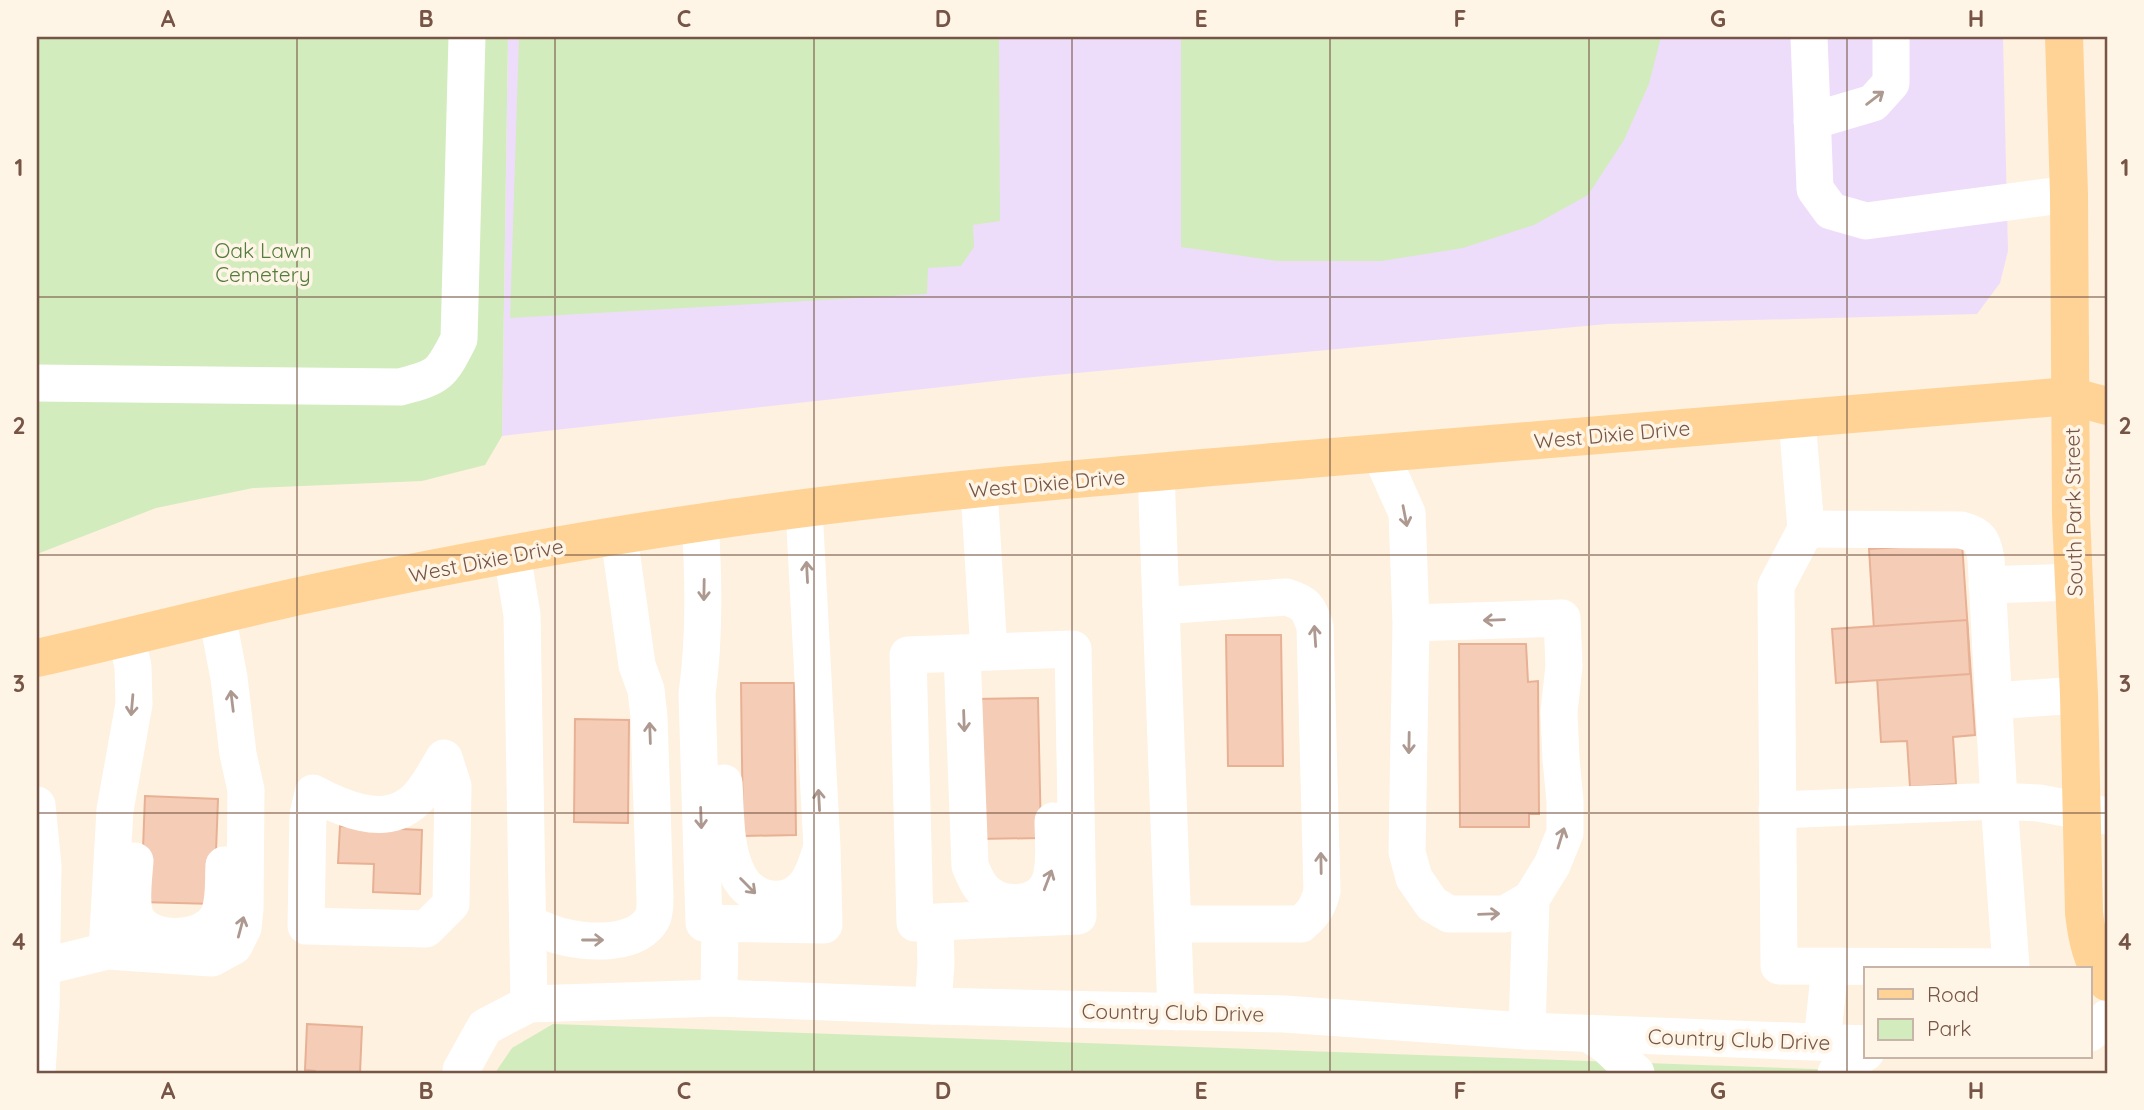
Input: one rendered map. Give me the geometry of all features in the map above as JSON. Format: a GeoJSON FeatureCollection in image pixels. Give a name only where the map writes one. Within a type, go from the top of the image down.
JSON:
{"type":"FeatureCollection","features":[{"type":"Feature","properties":{"kind":"main road","name":"South Park Street"},"geometry":{"type":"LineString","coordinates":[[2064,37],[2069,194],[2071,515],[2079,695],[2094,813],[2084,913],[2088,942],[2097,969],[2107,982]]}},
{"type":"Feature","properties":{"kind":"main road","name":"West Dixie Drive"},"geometry":{"type":"LineString","coordinates":[[2070,396],[2107,378]]}},
{"type":"Feature","properties":{"kind":"main road","name":"West Dixie Drive"},"geometry":{"type":"LineString","coordinates":[[37,657],[319,592],[512,554],[700,522],[804,509],[1156,472],[2070,396],[2107,406]]}},
{"type":"Feature","properties":{"kind":"street"},"geometry":{"type":"LineString","coordinates":[[37,383],[400,387],[428,380],[445,366],[459,339],[467,37]]}},
{"type":"Feature","properties":{"kind":"street"},"geometry":{"type":"LineString","coordinates":[[1809,37],[1815,189],[1831,211],[1866,221],[2069,194]]}},
{"type":"Feature","properties":{"kind":"street"},"geometry":{"type":"LineString","coordinates":[[1812,121],[1874,103],[1891,83],[1891,37]]}},
{"type":"Feature","properties":{"kind":"street"},"geometry":{"type":"LineString","coordinates":[[1797,419],[1806,529],[1776,586],[1779,966],[2011,967],[1983,542],[1972,533],[1961,530],[1806,529]]}},
{"type":"Feature","properties":{"kind":"street"},"geometry":{"type":"LineString","coordinates":[[1380,453],[1407,513],[1411,623],[1407,852],[1414,878],[1432,904],[1450,914],[1505,914],[1531,899],[1552,865],[1564,832],[1566,800],[1559,712],[1564,666],[1562,618],[1411,623]]}},
{"type":"Feature","properties":{"kind":"street"},"geometry":{"type":"LineString","coordinates":[[1156,472],[1176,1012]]}},
{"type":"Feature","properties":{"kind":"street"},"geometry":{"type":"LineString","coordinates":[[979,489],[971,866],[976,882],[988,894],[1004,902],[1023,902],[1037,898],[1049,886],[1054,858],[1047,650]]}},
{"type":"Feature","properties":{"kind":"street"},"geometry":{"type":"LineString","coordinates":[[700,522],[704,580],[702,657],[697,694],[704,923],[824,925],[804,509]]}},
{"type":"Feature","properties":{"kind":"street"},"geometry":{"type":"LineString","coordinates":[[528,924],[561,937],[588,941],[623,939],[642,929],[653,918],[656,898],[649,717],[646,690],[637,665],[619,536]]}},
{"type":"Feature","properties":{"kind":"street"},"geometry":{"type":"LineString","coordinates":[[512,554],[522,615],[529,1004]]}},
{"type":"Feature","properties":{"kind":"street"},"geometry":{"type":"LineString","coordinates":[[1987,585],[2074,582]]}},
{"type":"Feature","properties":{"kind":"street"},"geometry":{"type":"LineString","coordinates":[[1161,606],[1286,597],[1302,602],[1315,626],[1322,891],[1318,905],[1312,915],[1301,924],[1174,924]]}},
{"type":"Feature","properties":{"kind":"street"},"geometry":{"type":"LineString","coordinates":[[42,967],[107,951],[212,958],[234,946],[243,928],[246,790],[217,615]]}},
{"type":"Feature","properties":{"kind":"street"},"geometry":{"type":"LineString","coordinates":[[107,951],[115,810],[134,704],[133,667],[127,638]]}},
{"type":"Feature","properties":{"kind":"street"},"geometry":{"type":"LineString","coordinates":[[1073,649],[1078,916],[915,923],[908,655],[1047,650],[1073,649]]}},
{"type":"Feature","properties":{"kind":"street"},"geometry":{"type":"LineString","coordinates":[[702,657],[718,687],[727,828],[730,856],[738,876],[748,891],[760,897],[777,900],[793,896],[804,888],[813,875],[822,847]]}},
{"type":"Feature","properties":{"kind":"street"},"geometry":{"type":"LineString","coordinates":[[1993,701],[2079,695]]}},
{"type":"Feature","properties":{"kind":"street"},"geometry":{"type":"LineString","coordinates":[[121,770],[138,799],[133,902],[137,920],[152,932],[171,938],[191,935],[206,928],[218,917],[223,898],[226,794],[238,754]]}},
{"type":"Feature","properties":{"kind":"street"},"geometry":{"type":"LineString","coordinates":[[444,758],[453,786],[451,904],[426,929],[306,926],[308,815],[313,793],[364,814],[393,814],[412,803],[432,780],[444,758]]}},
{"type":"Feature","properties":{"kind":"street"},"geometry":{"type":"LineString","coordinates":[[1777,810],[1999,800],[2039,803],[2094,813]]}},
{"type":"Feature","properties":{"kind":"street"},"geometry":{"type":"LineString","coordinates":[[37,1073],[43,866],[38,824]]}},
{"type":"Feature","properties":{"kind":"street"},"geometry":{"type":"LineString","coordinates":[[1527,1031],[1531,899]]}},
{"type":"Feature","properties":{"kind":"street"},"geometry":{"type":"LineString","coordinates":[[719,998],[720,923]]}},
{"type":"Feature","properties":{"kind":"street"},"geometry":{"type":"LineString","coordinates":[[933,1006],[935,923]]}},
{"type":"Feature","properties":{"kind":"street"},"geometry":{"type":"LineString","coordinates":[[1830,967],[1829,1058],[1864,1052]]}},
{"type":"Feature","properties":{"kind":"street","name":"Country Club Drive"},"geometry":{"type":"LineString","coordinates":[[461,1073],[485,1027],[529,1004],[719,998],[1284,1014],[1589,1034],[1829,1058],[1864,1045]]}},
{"type":"Feature","properties":{"kind":"street"},"geometry":{"type":"LineString","coordinates":[[2092,1031],[2107,1018]]}},
{"type":"Feature","properties":{"kind":"street"},"geometry":{"type":"LineString","coordinates":[[1589,1034],[1606,1045],[1636,1073]]}},
{"type":"Feature","properties":{"kind":"shaded area"},"geometry":{"type":"Polygon","coordinates":[[[508,37],[2003,37],[2008,251],[2000,283],[1977,314],[1607,324],[1023,378],[502,436],[508,37]]]}},
{"type":"Feature","properties":{"kind":"green space","name":"Oak Lawn Cemetery"},"geometry":{"type":"Polygon","coordinates":[[[37,37],[508,37],[502,436],[485,465],[422,481],[253,488],[156,508],[37,554],[37,37]]]}},
{"type":"Feature","properties":{"kind":"green space"},"geometry":{"type":"Polygon","coordinates":[[[519,37],[999,37],[1000,221],[973,225],[974,247],[961,266],[928,268],[927,294],[510,318],[519,37]]]}},
{"type":"Feature","properties":{"kind":"green space"},"geometry":{"type":"Polygon","coordinates":[[[1181,37],[1661,37],[1649,84],[1624,140],[1588,195],[1534,225],[1463,248],[1382,261],[1277,261],[1181,247],[1181,37]]]}},
{"type":"Feature","properties":{"kind":"green space"},"geometry":{"type":"Polygon","coordinates":[[[553,1024],[1924,1073],[495,1073],[512,1048],[553,1024]]]}},
{"type":"Feature","properties":{"kind":"building"},"geometry":{"type":"Polygon","coordinates":[[[1962,543],[1975,735],[1953,737],[1956,784],[1910,787],[1907,741],[1881,742],[1869,549],[1962,543]]]}},
{"type":"Feature","properties":{"kind":"building"},"geometry":{"type":"Polygon","coordinates":[[[1967,620],[1970,674],[1836,683],[1832,629],[1967,620]]]}},
{"type":"Feature","properties":{"kind":"building"},"geometry":{"type":"Polygon","coordinates":[[[1226,635],[1281,635],[1283,766],[1228,766],[1226,635]]]}},
{"type":"Feature","properties":{"kind":"building"},"geometry":{"type":"Polygon","coordinates":[[[1459,644],[1526,644],[1528,682],[1538,681],[1539,814],[1529,814],[1529,827],[1460,827],[1459,644]]]}},
{"type":"Feature","properties":{"kind":"building"},"geometry":{"type":"Polygon","coordinates":[[[741,683],[794,683],[796,835],[743,836],[741,683]]]}},
{"type":"Feature","properties":{"kind":"building"},"geometry":{"type":"Polygon","coordinates":[[[1038,698],[1041,838],[978,839],[975,699],[1038,698]]]}},
{"type":"Feature","properties":{"kind":"building"},"geometry":{"type":"Polygon","coordinates":[[[575,719],[629,720],[628,823],[574,822],[575,719]]]}},
{"type":"Feature","properties":{"kind":"building"},"geometry":{"type":"Polygon","coordinates":[[[145,796],[218,799],[214,904],[141,902],[145,796]]]}},
{"type":"Feature","properties":{"kind":"building"},"geometry":{"type":"Polygon","coordinates":[[[340,826],[422,830],[420,894],[373,892],[374,864],[338,863],[340,826]]]}},
{"type":"Feature","properties":{"kind":"building"},"geometry":{"type":"Polygon","coordinates":[[[307,1024],[362,1027],[360,1073],[315,1073],[305,1070],[307,1024]]]}}]}
